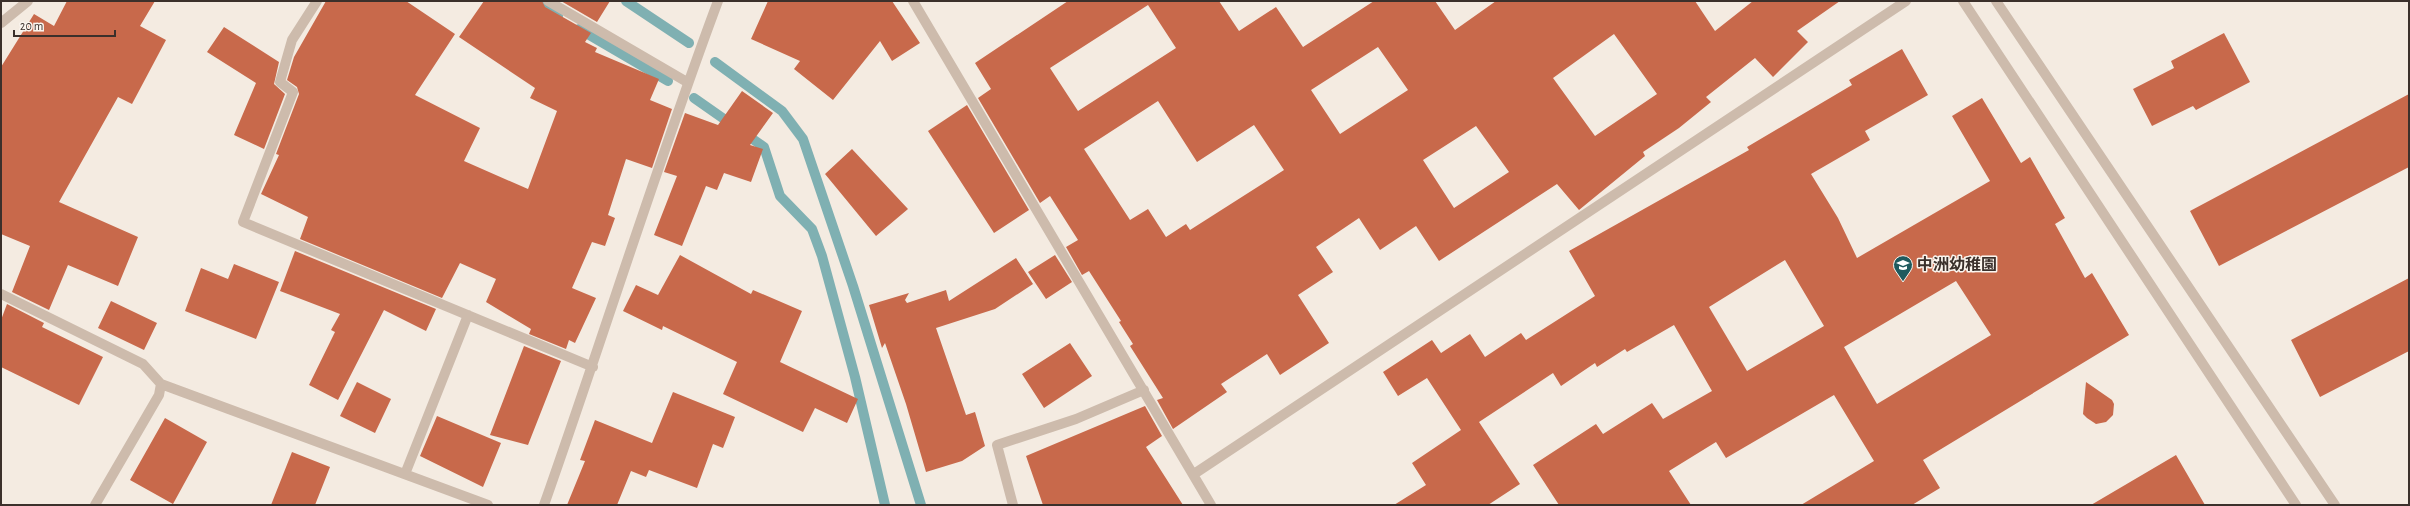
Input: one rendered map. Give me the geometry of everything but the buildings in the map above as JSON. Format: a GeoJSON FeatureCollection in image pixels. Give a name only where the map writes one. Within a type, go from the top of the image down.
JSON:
{"type":"FeatureCollection","features":[{"type":"Feature","properties":{"kind":"street"},"geometry":{"type":"LineString","coordinates":[[1,24],[28,1]]}},
{"type":"Feature","properties":{"kind":"street"},"geometry":{"type":"LineString","coordinates":[[317,1],[292,40],[280,82],[293,92],[243,222],[593,368]]}},
{"type":"Feature","properties":{"kind":"street"},"geometry":{"type":"LineString","coordinates":[[548,1],[687,82]]}},
{"type":"Feature","properties":{"kind":"street"},"geometry":{"type":"LineString","coordinates":[[544,505],[593,368],[687,82],[718,1]]}},
{"type":"Feature","properties":{"kind":"street"},"geometry":{"type":"LineString","coordinates":[[914,1],[1211,505]]}},
{"type":"Feature","properties":{"kind":"street"},"geometry":{"type":"LineString","coordinates":[[1194,474],[1906,1]]}},
{"type":"Feature","properties":{"kind":"street"},"geometry":{"type":"LineString","coordinates":[[1963,1],[2296,505]]}},
{"type":"Feature","properties":{"kind":"street"},"geometry":{"type":"LineString","coordinates":[[1996,1],[2335,505]]}},
{"type":"Feature","properties":{"kind":"street"},"geometry":{"type":"LineString","coordinates":[[1,294],[143,364],[161,384],[488,505]]}},
{"type":"Feature","properties":{"kind":"street"},"geometry":{"type":"LineString","coordinates":[[405,474],[468,315]]}},
{"type":"Feature","properties":{"kind":"street"},"geometry":{"type":"LineString","coordinates":[[95,505],[159,395],[161,384]]}},
{"type":"Feature","properties":{"kind":"street"},"geometry":{"type":"LineString","coordinates":[[1014,505],[997,445],[1076,420],[1144,390]]}},
{"type":"Feature","properties":{"kind":"waterway"},"geometry":{"type":"LineString","coordinates":[[537,1],[558,16]]}},
{"type":"Feature","properties":{"kind":"waterway"},"geometry":{"type":"LineString","coordinates":[[626,1],[689,43]]}},
{"type":"Feature","properties":{"kind":"waterway"},"geometry":{"type":"LineString","coordinates":[[579,29],[668,81]]}},
{"type":"Feature","properties":{"kind":"waterway"},"geometry":{"type":"LineString","coordinates":[[715,62],[782,111],[803,139],[853,286],[921,505]]}},
{"type":"Feature","properties":{"kind":"waterway"},"geometry":{"type":"LineString","coordinates":[[694,98],[764,147],[780,196],[812,229],[822,256],[855,377],[885,505]]}},
{"type":"Feature","properties":{"kind":"place","name":"中洲幼稚園"},"geometry":{"type":"Point","coordinates":[1903,282]}}]}
